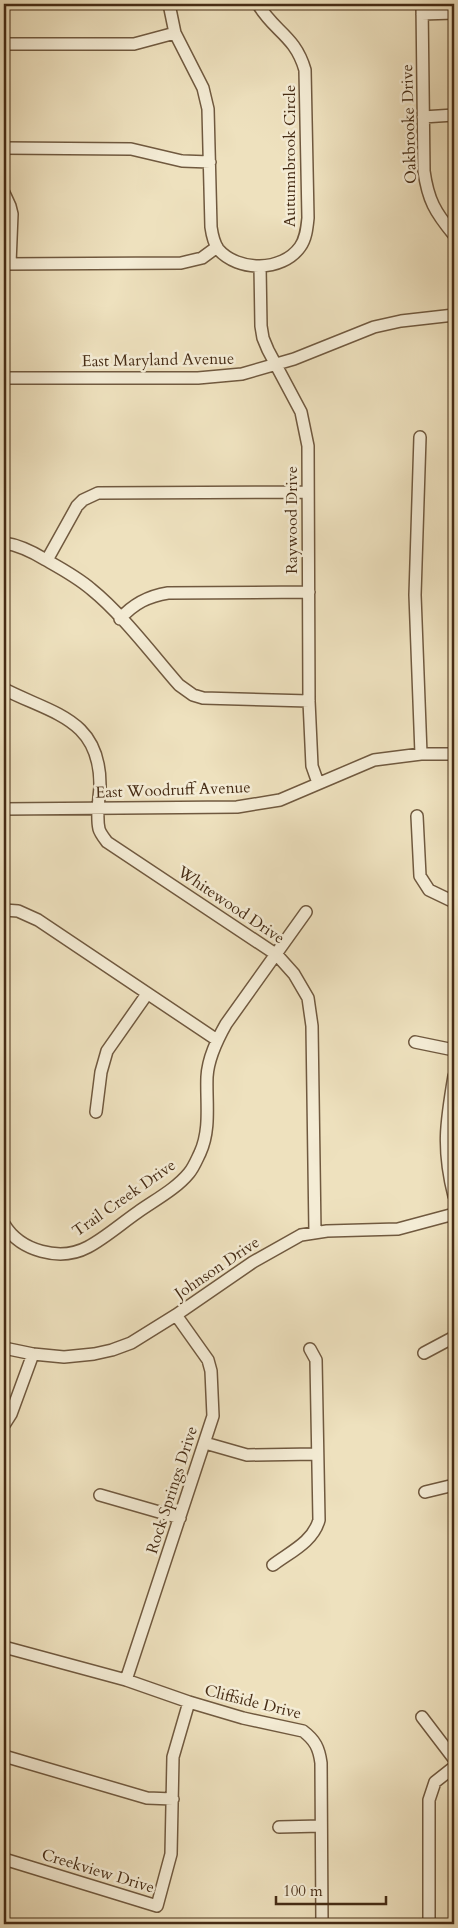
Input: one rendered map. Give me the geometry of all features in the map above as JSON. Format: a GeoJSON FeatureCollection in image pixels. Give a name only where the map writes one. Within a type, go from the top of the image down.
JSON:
{"type":"FeatureCollection","features":[{"type":"Feature","properties":{"kind":"street"},"geometry":{"type":"LineString","coordinates":[[4,193],[12,214],[7,264],[181,263],[202,258],[217,247],[211,227],[210,125],[203,88],[175,33],[169,4]]}},
{"type":"Feature","properties":{"kind":"street","name":"Autumnbrook Circle"},"geometry":{"type":"LineString","coordinates":[[217,247],[230,258],[240,263],[260,266],[276,264],[292,256],[302,244],[307,229],[305,70],[294,44],[258,4]]}},
{"type":"Feature","properties":{"kind":"street"},"geometry":{"type":"LineString","coordinates":[[422,9],[454,13]]}},
{"type":"Feature","properties":{"kind":"street","name":"Oakbrooke Drive"},"geometry":{"type":"LineString","coordinates":[[422,9],[424,171],[427,193],[437,212],[454,233]]}},
{"type":"Feature","properties":{"kind":"street"},"geometry":{"type":"LineString","coordinates":[[4,44],[134,44],[175,33]]}},
{"type":"Feature","properties":{"kind":"street"},"geometry":{"type":"LineString","coordinates":[[423,117],[454,116]]}},
{"type":"Feature","properties":{"kind":"street"},"geometry":{"type":"LineString","coordinates":[[4,148],[131,149],[143,150],[182,161],[210,162]]}},
{"type":"Feature","properties":{"kind":"street","name":"Raywood Drive"},"geometry":{"type":"LineString","coordinates":[[260,266],[261,326],[268,350],[301,412],[308,446],[309,701],[312,766],[318,783]]}},
{"type":"Feature","properties":{"kind":"street","name":"East Maryland Avenue"},"geometry":{"type":"LineString","coordinates":[[4,378],[198,378],[242,374],[276,365],[374,327],[401,321],[454,314]]}},
{"type":"Feature","properties":{"kind":"street"},"geometry":{"type":"LineString","coordinates":[[420,437],[415,595],[421,754]]}},
{"type":"Feature","properties":{"kind":"street"},"geometry":{"type":"LineString","coordinates":[[47,560],[77,506],[83,500],[98,493],[308,492]]}},
{"type":"Feature","properties":{"kind":"street"},"geometry":{"type":"LineString","coordinates":[[4,543],[24,548],[76,577],[120,618],[179,685],[194,695],[221,700],[309,701]]}},
{"type":"Feature","properties":{"kind":"street"},"geometry":{"type":"LineString","coordinates":[[120,618],[140,601],[168,593],[309,592]]}},
{"type":"Feature","properties":{"kind":"street","name":"Whitewood Drive"},"geometry":{"type":"LineString","coordinates":[[4,689],[65,717],[87,736],[96,755],[100,774],[99,829],[106,842],[277,955],[294,974],[308,998],[312,1026],[315,1233]]}},
{"type":"Feature","properties":{"kind":"street","name":"East Woodruff Avenue"},"geometry":{"type":"LineString","coordinates":[[4,809],[237,807],[280,800],[374,760],[421,754],[454,754]]}},
{"type":"Feature","properties":{"kind":"street"},"geometry":{"type":"LineString","coordinates":[[416,816],[420,876],[429,890],[454,902]]}},
{"type":"Feature","properties":{"kind":"street"},"geometry":{"type":"LineString","coordinates":[[4,910],[18,911],[38,920],[217,1040]]}},
{"type":"Feature","properties":{"kind":"street","name":"Trail Creek Drive"},"geometry":{"type":"LineString","coordinates":[[4,1224],[21,1242],[36,1250],[52,1254],[69,1253],[87,1248],[174,1187],[190,1172],[201,1150],[206,1133],[207,1076],[217,1040],[226,1024],[306,912]]}},
{"type":"Feature","properties":{"kind":"street"},"geometry":{"type":"LineString","coordinates":[[96,1112],[101,1072],[107,1051],[147,994]]}},
{"type":"Feature","properties":{"kind":"street"},"geometry":{"type":"LineString","coordinates":[[415,1042],[454,1050]]}},
{"type":"Feature","properties":{"kind":"street"},"geometry":{"type":"LineString","coordinates":[[454,1076],[447,1114],[445,1142],[447,1170],[454,1196]]}},
{"type":"Feature","properties":{"kind":"street","name":"Johnson Drive"},"geometry":{"type":"LineString","coordinates":[[4,1348],[33,1354],[78,1356],[112,1350],[131,1342],[176,1315],[253,1262],[301,1235],[365,1229],[398,1229],[454,1214]]}},
{"type":"Feature","properties":{"kind":"street","name":"Rock Springs Drive"},"geometry":{"type":"LineString","coordinates":[[126,1680],[213,1416],[211,1371],[208,1360],[176,1315]]}},
{"type":"Feature","properties":{"kind":"street"},"geometry":{"type":"LineString","coordinates":[[424,1353],[454,1337]]}},
{"type":"Feature","properties":{"kind":"street"},"geometry":{"type":"LineString","coordinates":[[273,1565],[312,1536],[317,1529],[319,1520],[316,1454],[316,1360],[310,1349]]}},
{"type":"Feature","properties":{"kind":"street"},"geometry":{"type":"LineString","coordinates":[[4,1425],[11,1414],[33,1354]]}},
{"type":"Feature","properties":{"kind":"street"},"geometry":{"type":"LineString","coordinates":[[205,1443],[247,1455],[316,1454]]}},
{"type":"Feature","properties":{"kind":"street"},"geometry":{"type":"LineString","coordinates":[[425,1492],[454,1485]]}},
{"type":"Feature","properties":{"kind":"street"},"geometry":{"type":"LineString","coordinates":[[100,1495],[180,1518]]}},
{"type":"Feature","properties":{"kind":"street","name":"Cliffside Drive"},"geometry":{"type":"LineString","coordinates":[[4,1647],[126,1680],[243,1718],[303,1731],[310,1736],[317,1744],[321,1763],[322,1924]]}},
{"type":"Feature","properties":{"kind":"street","name":"Creekview Drive"},"geometry":{"type":"LineString","coordinates":[[4,1859],[157,1906],[171,1854],[173,1757],[189,1702]]}},
{"type":"Feature","properties":{"kind":"street"},"geometry":{"type":"LineString","coordinates":[[422,1717],[454,1759]]}},
{"type":"Feature","properties":{"kind":"street"},"geometry":{"type":"LineString","coordinates":[[4,1756],[147,1798],[172,1799]]}},
{"type":"Feature","properties":{"kind":"street"},"geometry":{"type":"LineString","coordinates":[[429,1924],[429,1800],[435,1782],[454,1767]]}},
{"type":"Feature","properties":{"kind":"street"},"geometry":{"type":"LineString","coordinates":[[279,1827],[321,1826]]}}]}
